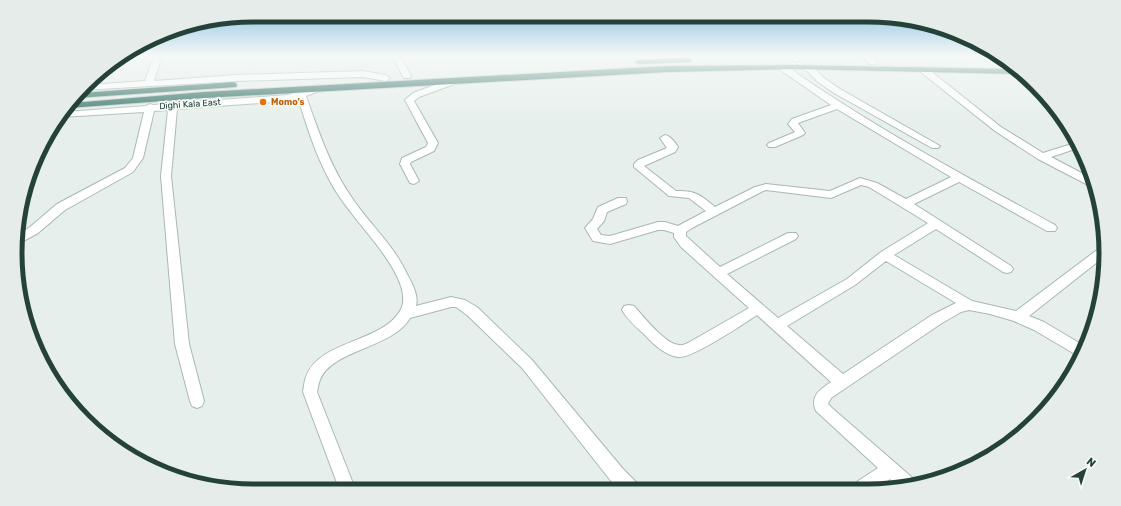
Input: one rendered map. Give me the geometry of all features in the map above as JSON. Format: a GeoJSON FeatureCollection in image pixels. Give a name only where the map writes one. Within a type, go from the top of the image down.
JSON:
{"type":"FeatureCollection","features":[{"type":"Feature","properties":{"kind":"highway"},"geometry":{"type":"LineString","coordinates":[[84,96],[213,86],[361,80]]}},
{"type":"Feature","properties":{"kind":"highway"},"geometry":{"type":"LineString","coordinates":[[75,106],[204,95],[476,80]]}},
{"type":"Feature","properties":{"kind":"street"},"geometry":{"type":"LineString","coordinates":[[93,87],[208,80]]}},
{"type":"Feature","properties":{"kind":"street"},"geometry":{"type":"LineString","coordinates":[[801,80],[872,126],[1050,228]]}},
{"type":"Feature","properties":{"kind":"street"},"geometry":{"type":"LineString","coordinates":[[821,80],[837,91],[935,146]]}},
{"type":"Feature","properties":{"kind":"street"},"geometry":{"type":"LineString","coordinates":[[936,80],[998,129],[1042,157],[1087,181]]}},
{"type":"Feature","properties":{"kind":"street"},"geometry":{"type":"LineString","coordinates":[[414,181],[405,164],[406,160],[430,149],[433,146],[433,142],[409,100],[416,95],[454,81]]}},
{"type":"Feature","properties":{"kind":"street","name":"Dighi Kala East"},"geometry":{"type":"LineString","coordinates":[[68,115],[150,107],[288,98],[316,89]]}},
{"type":"Feature","properties":{"kind":"street"},"geometry":{"type":"LineString","coordinates":[[301,95],[319,149],[330,173],[344,196],[390,253],[408,291],[411,304],[407,314],[398,323],[379,336],[337,356],[323,365],[314,377],[310,392],[345,484]]}},
{"type":"Feature","properties":{"kind":"street"},"geometry":{"type":"LineString","coordinates":[[772,145],[800,133],[800,130],[793,124],[795,121],[838,105]]}},
{"type":"Feature","properties":{"kind":"street"},"geometry":{"type":"LineString","coordinates":[[174,106],[166,176],[182,344],[197,401]]}},
{"type":"Feature","properties":{"kind":"street"},"geometry":{"type":"LineString","coordinates":[[22,237],[34,230],[61,207],[129,170],[138,158],[150,107]]}},
{"type":"Feature","properties":{"kind":"street"},"geometry":{"type":"LineString","coordinates":[[665,138],[672,145],[673,147],[671,150],[642,162],[639,164],[639,167],[673,194],[679,196],[688,193],[691,194],[714,212]]}},
{"type":"Feature","properties":{"kind":"street"},"geometry":{"type":"LineString","coordinates":[[1042,157],[1073,147]]}},
{"type":"Feature","properties":{"kind":"street"},"geometry":{"type":"LineString","coordinates":[[906,204],[960,177]]}},
{"type":"Feature","properties":{"kind":"street"},"geometry":{"type":"LineString","coordinates":[[680,231],[688,225],[759,189],[766,187],[831,195],[860,181],[873,185],[906,204],[1007,269]]}},
{"type":"Feature","properties":{"kind":"street"},"geometry":{"type":"LineString","coordinates":[[622,201],[608,206],[601,212],[598,221],[591,228],[597,238],[610,240],[661,226],[680,231]]}},
{"type":"Feature","properties":{"kind":"street"},"geometry":{"type":"LineString","coordinates":[[778,325],[852,282],[886,255],[936,224]]}},
{"type":"Feature","properties":{"kind":"street"},"geometry":{"type":"LineString","coordinates":[[680,231],[680,237],[685,244],[842,382]]}},
{"type":"Feature","properties":{"kind":"street"},"geometry":{"type":"LineString","coordinates":[[719,273],[792,236]]}},
{"type":"Feature","properties":{"kind":"street"},"geometry":{"type":"LineString","coordinates":[[886,255],[969,305],[1018,317],[1039,326],[1078,349]]}},
{"type":"Feature","properties":{"kind":"street"},"geometry":{"type":"LineString","coordinates":[[1018,317],[1099,255]]}},
{"type":"Feature","properties":{"kind":"street"},"geometry":{"type":"LineString","coordinates":[[407,314],[455,302],[472,311],[527,364],[626,484]]}},
{"type":"Feature","properties":{"kind":"street"},"geometry":{"type":"LineString","coordinates":[[903,481],[867,447],[827,413],[821,406],[821,399],[826,393],[937,319],[957,308],[969,305]]}},
{"type":"Feature","properties":{"kind":"street"},"geometry":{"type":"LineString","coordinates":[[629,310],[665,345],[677,351],[684,351],[759,308]]}},
{"type":"Feature","properties":{"kind":"street"},"geometry":{"type":"LineString","coordinates":[[869,484],[890,470]]}},
{"type":"Feature","properties":{"kind":"place","name":"Momo's"},"geometry":{"type":"Point","coordinates":[263,102]}}]}
